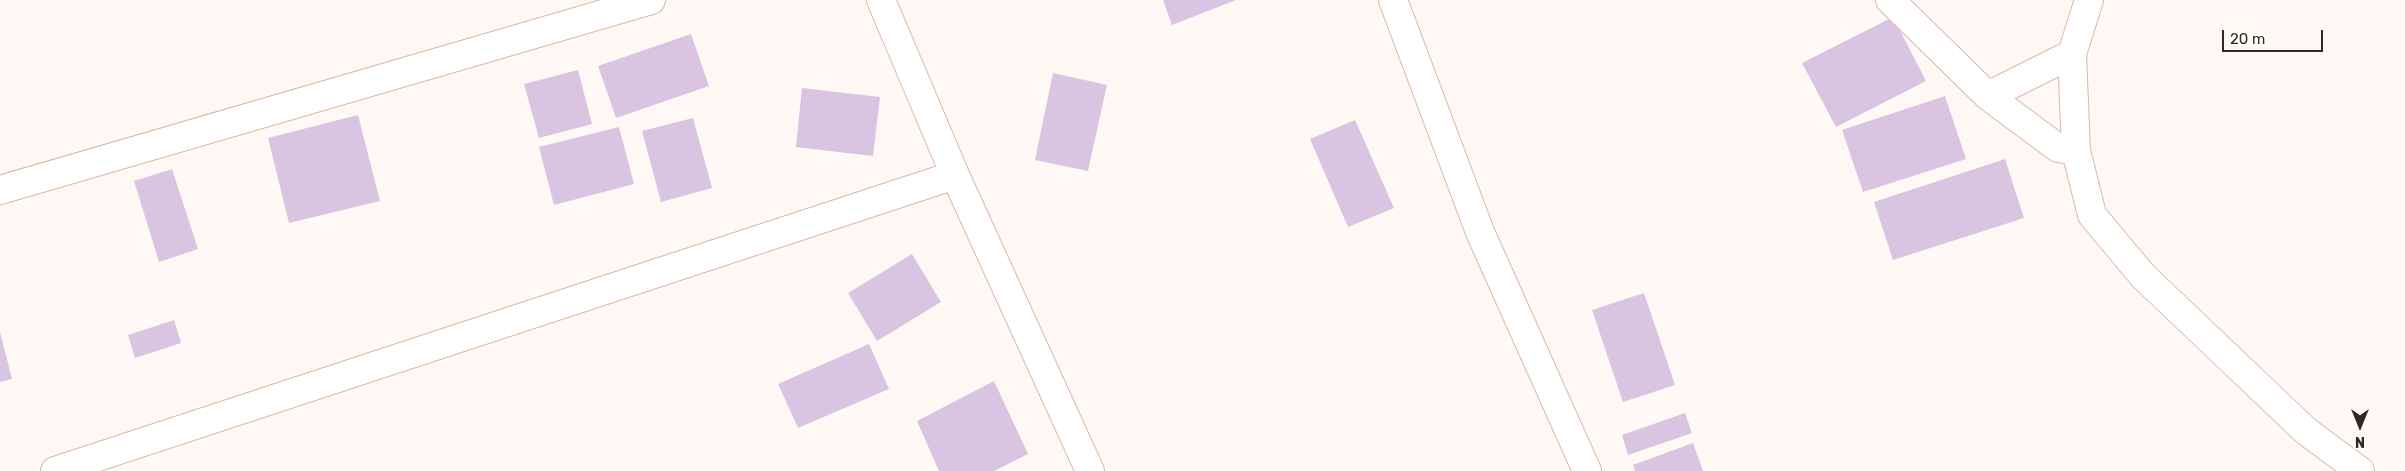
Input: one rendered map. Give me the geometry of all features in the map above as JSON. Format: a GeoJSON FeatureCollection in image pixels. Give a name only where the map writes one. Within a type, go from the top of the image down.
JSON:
{"type":"FeatureCollection","features":[{"type":"Feature","properties":{"kind":"street"},"geometry":{"type":"LineString","coordinates":[[0,190],[651,0]]}},
{"type":"Feature","properties":{"kind":"street"},"geometry":{"type":"LineString","coordinates":[[881,0],[955,175],[1090,471]]}},
{"type":"Feature","properties":{"kind":"street"},"geometry":{"type":"LineString","coordinates":[[1393,0],[1480,232],[1587,471]]}},
{"type":"Feature","properties":{"kind":"street"},"geometry":{"type":"LineString","coordinates":[[1890,0],[1988,96],[2058,148],[2076,151]]}},
{"type":"Feature","properties":{"kind":"street"},"geometry":{"type":"LineString","coordinates":[[2089,0],[2072,54],[2076,151],[2092,215],[2143,276],[2306,431],[2360,471]]}},
{"type":"Feature","properties":{"kind":"street"},"geometry":{"type":"LineString","coordinates":[[1988,96],[2072,54]]}},
{"type":"Feature","properties":{"kind":"street"},"geometry":{"type":"LineString","coordinates":[[55,471],[955,175]]}},
{"type":"Feature","properties":{"kind":"building"},"geometry":{"type":"Polygon","coordinates":[[[1163,0],[1236,0],[1172,25],[1163,0]]]}},
{"type":"Feature","properties":{"kind":"building"},"geometry":{"type":"Polygon","coordinates":[[[1893,17],[1926,81],[1836,127],[1802,63],[1893,17]]]}},
{"type":"Feature","properties":{"kind":"building"},"geometry":{"type":"Polygon","coordinates":[[[691,34],[709,86],[616,118],[598,66],[691,34]]]}},
{"type":"Feature","properties":{"kind":"building"},"geometry":{"type":"Polygon","coordinates":[[[578,70],[592,124],[539,138],[524,84],[578,70]]]}},
{"type":"Feature","properties":{"kind":"building"},"geometry":{"type":"Polygon","coordinates":[[[1053,73],[1107,85],[1088,171],[1035,160],[1053,73]]]}},
{"type":"Feature","properties":{"kind":"building"},"geometry":{"type":"Polygon","coordinates":[[[802,88],[880,97],[873,156],[796,147],[802,88]]]}},
{"type":"Feature","properties":{"kind":"building"},"geometry":{"type":"Polygon","coordinates":[[[1945,96],[1966,159],[1863,192],[1842,130],[1945,96]]]}},
{"type":"Feature","properties":{"kind":"building"},"geometry":{"type":"Polygon","coordinates":[[[358,115],[380,201],[289,223],[268,138],[358,115]]]}},
{"type":"Feature","properties":{"kind":"building"},"geometry":{"type":"Polygon","coordinates":[[[693,118],[712,188],[661,202],[642,131],[693,118]]]}},
{"type":"Feature","properties":{"kind":"building"},"geometry":{"type":"Polygon","coordinates":[[[1355,120],[1394,208],[1348,227],[1310,139],[1355,120]]]}},
{"type":"Feature","properties":{"kind":"building"},"geometry":{"type":"Polygon","coordinates":[[[619,127],[634,184],[554,205],[539,147],[619,127]]]}},
{"type":"Feature","properties":{"kind":"building"},"geometry":{"type":"Polygon","coordinates":[[[2005,159],[2024,218],[1893,260],[1874,202],[2005,159]]]}},
{"type":"Feature","properties":{"kind":"building"},"geometry":{"type":"Polygon","coordinates":[[[172,169],[198,249],[159,262],[134,181],[172,169]]]}},
{"type":"Feature","properties":{"kind":"building"},"geometry":{"type":"Polygon","coordinates":[[[912,254],[941,302],[877,341],[848,293],[912,254]]]}},
{"type":"Feature","properties":{"kind":"building"},"geometry":{"type":"Polygon","coordinates":[[[1644,293],[1675,385],[1623,402],[1592,310],[1644,293]]]}},
{"type":"Feature","properties":{"kind":"building"},"geometry":{"type":"Polygon","coordinates":[[[174,320],[181,343],[135,358],[128,335],[174,320]]]}},
{"type":"Feature","properties":{"kind":"building"},"geometry":{"type":"Polygon","coordinates":[[[0,332],[12,379],[0,382],[0,332]]]}},
{"type":"Feature","properties":{"kind":"building"},"geometry":{"type":"Polygon","coordinates":[[[869,344],[889,389],[798,428],[778,384],[869,344]]]}},
{"type":"Feature","properties":{"kind":"building"},"geometry":{"type":"Polygon","coordinates":[[[994,381],[1028,454],[994,471],[939,471],[917,421],[994,381]]]}},
{"type":"Feature","properties":{"kind":"building"},"geometry":{"type":"Polygon","coordinates":[[[1685,413],[1692,433],[1628,455],[1622,435],[1685,413]]]}},
{"type":"Feature","properties":{"kind":"building"},"geometry":{"type":"Polygon","coordinates":[[[1693,443],[1703,471],[1635,471],[1633,465],[1693,443]]]}}]}
